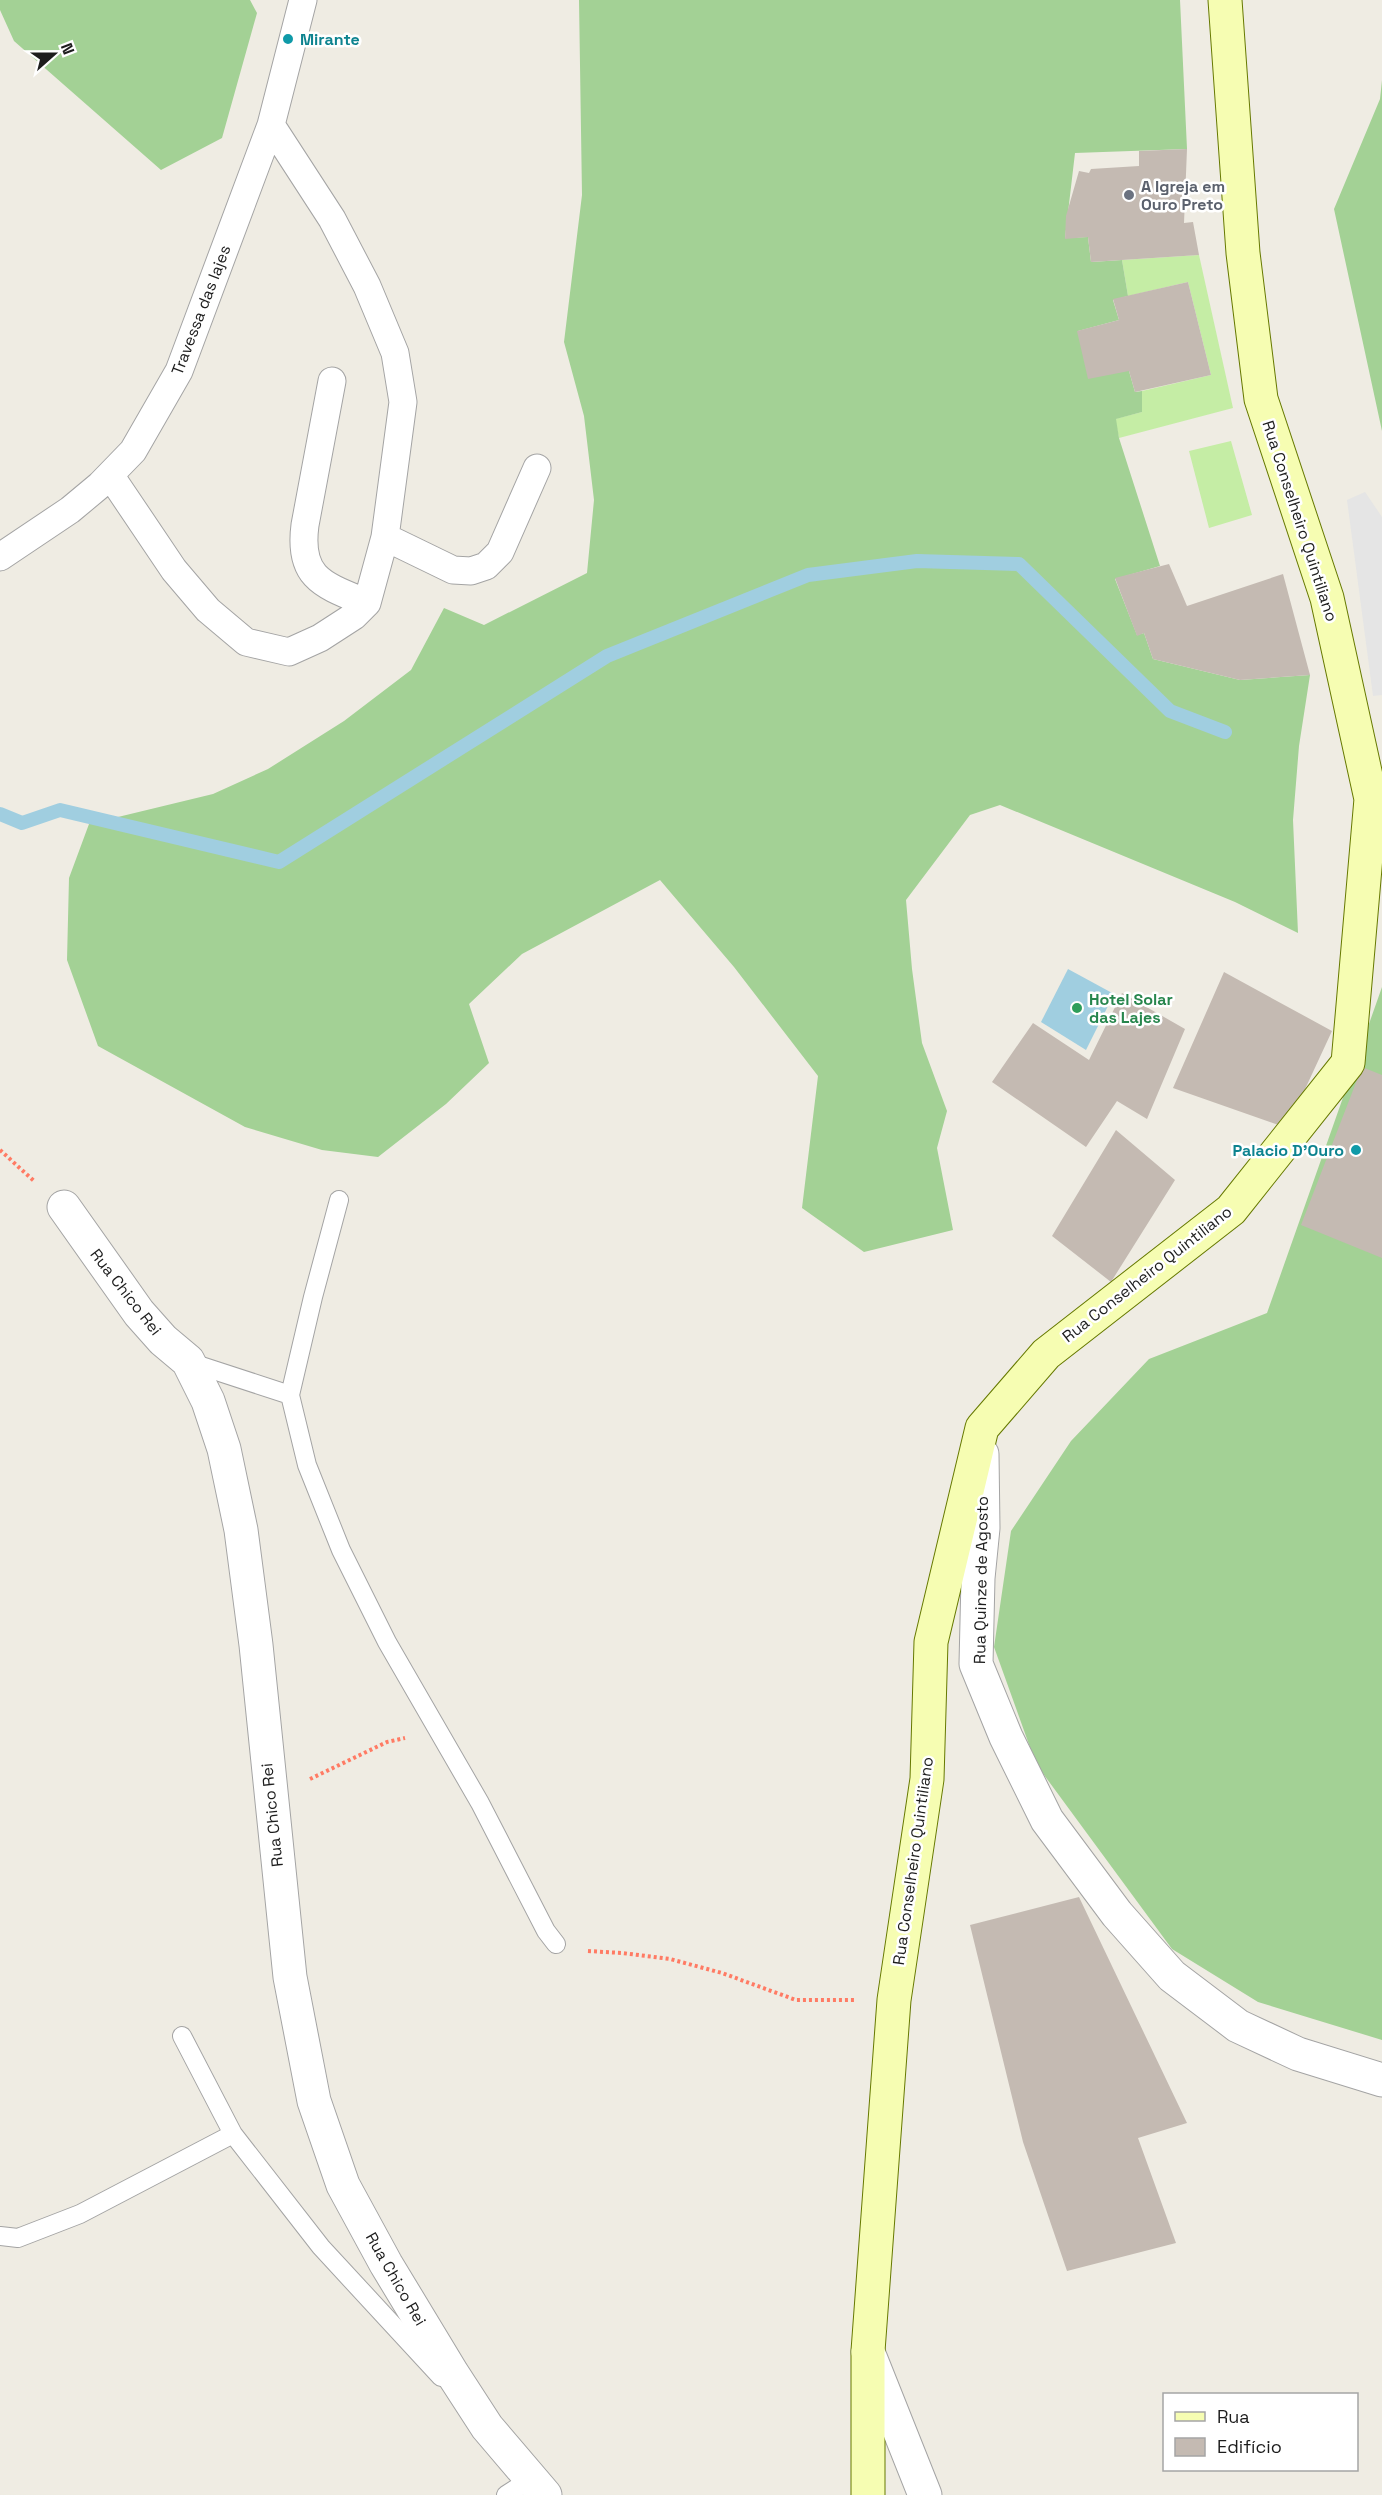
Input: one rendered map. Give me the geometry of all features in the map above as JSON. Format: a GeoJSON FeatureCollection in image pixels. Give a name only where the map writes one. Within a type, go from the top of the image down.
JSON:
{"type":"FeatureCollection","features":[{"type":"Feature","properties":{"kind":"main road","name":"Rua Conselheiro Quintiliano"},"geometry":{"type":"LineString","coordinates":[[868,2495],[868,2350],[894,2000],[927,1779],[931,1642],[982,1428],[1046,1354],[1231,1209],[1348,1063],[1371,799],[1327,598],[1261,399],[1243,253],[1225,0]]}},
{"type":"Feature","properties":{"kind":"street","name":"Travessa das lajes"},"geometry":{"type":"LineString","coordinates":[[0,557],[70,510],[110,475],[132,451],[178,371],[272,125],[303,0]]}},
{"type":"Feature","properties":{"kind":"street"},"geometry":{"type":"LineString","coordinates":[[110,475],[174,570],[208,610],[246,642],[288,652],[320,638],[354,616],[367,603],[385,537],[403,402],[395,352],[367,286],[332,219],[272,125]]}},
{"type":"Feature","properties":{"kind":"street"},"geometry":{"type":"LineString","coordinates":[[332,381],[305,525],[304,556],[308,568],[329,588],[367,603]]}},
{"type":"Feature","properties":{"kind":"street"},"geometry":{"type":"LineString","coordinates":[[385,537],[453,570],[471,571],[486,566],[500,552],[537,468]]}},
{"type":"Feature","properties":{"kind":"street","name":"Rua Chico Rei"},"geometry":{"type":"LineString","coordinates":[[64,1208],[139,1313],[163,1340],[188,1361],[208,1401],[224,1449],[241,1530],[256,1645],[290,1977],[314,2101],[344,2185],[386,2264],[527,2490]]}},
{"type":"Feature","properties":{"kind":"street","name":"Rua Quinze de Agosto"},"geometry":{"type":"LineString","coordinates":[[982,1428],[982,1528],[976,1664],[1006,1737],[1047,1820],[1117,1914],[1172,1976],[1238,2026],[1298,2054],[1382,2080]]}},
{"type":"Feature","properties":{"kind":"street"},"geometry":{"type":"LineString","coordinates":[[868,2350],[925,2495]]}},
{"type":"Feature","properties":{"kind":"lane"},"geometry":{"type":"LineString","coordinates":[[339,1200],[290,1395],[307,1465],[341,1550],[387,1642],[486,1812],[546,1931],[556,1944]]}},
{"type":"Feature","properties":{"kind":"lane"},"geometry":{"type":"LineString","coordinates":[[188,1361],[290,1395]]}},
{"type":"Feature","properties":{"kind":"lane"},"geometry":{"type":"LineString","coordinates":[[182,2036],[233,2134],[321,2247],[487,2427]]}},
{"type":"Feature","properties":{"kind":"lane"},"geometry":{"type":"LineString","coordinates":[[0,2236],[18,2238],[80,2214],[233,2134]]}},
{"type":"Feature","properties":{"kind":"path"},"geometry":{"type":"LineString","coordinates":[[0,1150],[64,1208]]}},
{"type":"Feature","properties":{"kind":"path"},"geometry":{"type":"LineString","coordinates":[[269,1781],[310,1779],[387,1742],[438,1732]]}},
{"type":"Feature","properties":{"kind":"path"},"geometry":{"type":"LineString","coordinates":[[556,1944],[565,1950],[622,1953],[670,1959],[722,1973],[796,2000],[894,2000]]}},
{"type":"Feature","properties":{"kind":"green space"},"geometry":{"type":"Polygon","coordinates":[[[0,0],[250,0],[257,13],[222,138],[161,170],[14,41],[0,10],[0,0]]]}},
{"type":"Feature","properties":{"kind":"green space"},"geometry":{"type":"Polygon","coordinates":[[[579,0],[1180,0],[1187,149],[1075,153],[1065,238],[1088,237],[1091,262],[1122,260],[1128,296],[1113,300],[1119,320],[1078,331],[1129,371],[1135,392],[1142,391],[1142,412],[1116,419],[1119,438],[1160,566],[1115,579],[1137,635],[1144,633],[1153,659],[1240,680],[1310,675],[1299,746],[1293,820],[1298,933],[1235,902],[1000,805],[970,815],[906,900],[922,1043],[947,1111],[937,1148],[953,1230],[864,1252],[802,1208],[818,1076],[734,967],[660,880],[522,954],[469,1004],[489,1063],[446,1104],[378,1157],[322,1150],[245,1127],[98,1046],[67,960],[69,878],[89,824],[213,794],[268,769],[344,721],[411,670],[444,608],[484,625],[587,573],[594,500],[584,416],[564,342],[582,195],[579,0]]]}},
{"type":"Feature","properties":{"kind":"green space"},"geometry":{"type":"Polygon","coordinates":[[[1382,80],[1382,431],[1334,209],[1380,99],[1382,80]]]}},
{"type":"Feature","properties":{"kind":"green space"},"geometry":{"type":"Polygon","coordinates":[[[1199,255],[1233,408],[1119,438],[1115,419],[1142,412],[1142,391],[1211,375],[1188,282],[1128,296],[1122,260],[1199,255]]]}},
{"type":"Feature","properties":{"kind":"green space"},"geometry":{"type":"Polygon","coordinates":[[[1231,441],[1252,515],[1209,528],[1189,451],[1231,441]]]}},
{"type":"Feature","properties":{"kind":"green space"},"geometry":{"type":"Polygon","coordinates":[[[1382,987],[1382,2040],[1258,2002],[1172,1949],[1036,1764],[994,1647],[1011,1531],[1071,1441],[1149,1359],[1267,1313],[1382,987]]]}},
{"type":"Feature","properties":{"kind":"shaded area"},"geometry":{"type":"Polygon","coordinates":[[[1365,492],[1382,517],[1382,695],[1373,696],[1347,500],[1365,492]]]}},
{"type":"Feature","properties":{"kind":"water","name":"Hotel Solar das Lajes"},"geometry":{"type":"Polygon","coordinates":[[[1068,969],[1114,994],[1086,1050],[1041,1022],[1068,969]]]}},
{"type":"Feature","properties":{"kind":"building","name":"A Igreja em Ouro Preto"},"geometry":{"type":"Polygon","coordinates":[[[1187,149],[1184,223],[1193,222],[1199,255],[1091,262],[1088,237],[1065,239],[1066,216],[1079,171],[1089,173],[1091,169],[1139,166],[1139,151],[1187,149]]]}},
{"type":"Feature","properties":{"kind":"building"},"geometry":{"type":"Polygon","coordinates":[[[1188,282],[1211,375],[1135,392],[1129,371],[1088,379],[1077,331],[1119,320],[1113,299],[1188,282]]]}},
{"type":"Feature","properties":{"kind":"building"},"geometry":{"type":"Polygon","coordinates":[[[1169,564],[1187,606],[1283,574],[1310,675],[1240,680],[1153,659],[1144,633],[1137,636],[1115,578],[1169,564]]]}},
{"type":"Feature","properties":{"kind":"building","name":"Hotel Solar das Lajes"},"geometry":{"type":"Polygon","coordinates":[[[1224,972],[1332,1031],[1287,1128],[1173,1088],[1224,972]]]}},
{"type":"Feature","properties":{"kind":"building","name":"Hotel Solar das Lajes"},"geometry":{"type":"Polygon","coordinates":[[[1122,993],[1185,1029],[1147,1119],[1117,1101],[1086,1147],[992,1082],[1033,1023],[1089,1060],[1122,993]]]}},
{"type":"Feature","properties":{"kind":"building","name":"Palacio D'Ouro"},"geometry":{"type":"Polygon","coordinates":[[[1362,1067],[1382,1075],[1382,1258],[1301,1225],[1362,1067]]]}},
{"type":"Feature","properties":{"kind":"building"},"geometry":{"type":"Polygon","coordinates":[[[1116,1130],[1175,1180],[1111,1282],[1052,1236],[1116,1130]]]}},
{"type":"Feature","properties":{"kind":"building"},"geometry":{"type":"Polygon","coordinates":[[[1079,1897],[1187,2123],[1138,2138],[1176,2243],[1067,2271],[1023,2142],[970,1925],[1079,1897]]]}},
{"type":"Feature","properties":{"kind":"waterway"},"geometry":{"type":"LineString","coordinates":[[0,814],[22,823],[60,810],[279,862],[607,656],[808,575],[917,561],[1019,564],[1170,711],[1225,732]]}},
{"type":"Feature","properties":{"kind":"place","name":"Mirante"},"geometry":{"type":"Point","coordinates":[288,39]}},
{"type":"Feature","properties":{"kind":"place","name":"A Igreja em Ouro Preto"},"geometry":{"type":"Point","coordinates":[1129,195]}},
{"type":"Feature","properties":{"kind":"place","name":"Hotel Solar das Lajes"},"geometry":{"type":"Point","coordinates":[1077,1008]}},
{"type":"Feature","properties":{"kind":"place","name":"Palacio D'Ouro"},"geometry":{"type":"Point","coordinates":[1356,1150]}}]}
